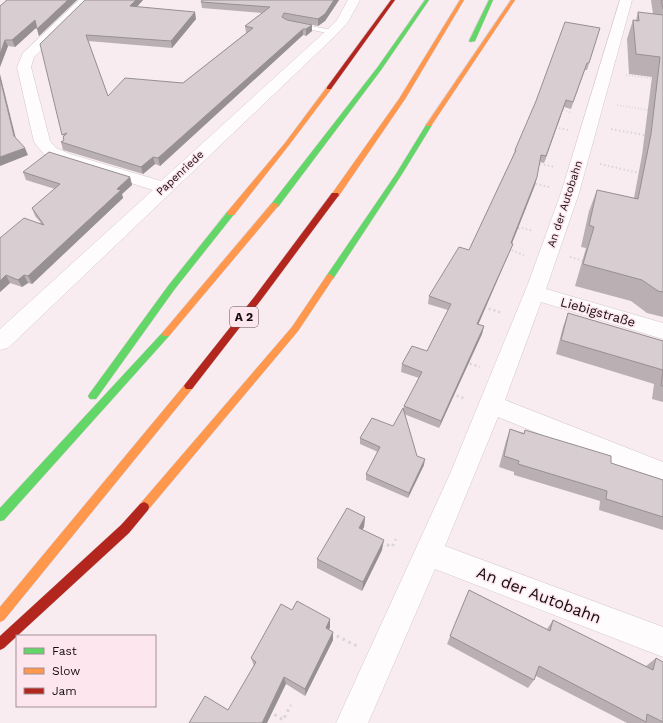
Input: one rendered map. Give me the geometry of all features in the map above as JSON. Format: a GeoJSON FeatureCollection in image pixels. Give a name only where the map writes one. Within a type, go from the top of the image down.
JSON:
{"type":"FeatureCollection","features":[{"type":"Feature","properties":{"kind":"highway"},"geometry":{"type":"LineString","coordinates":[[89,402],[171,288],[287,144],[393,0]]}},
{"type":"Feature","properties":{"kind":"highway"},"geometry":{"type":"LineString","coordinates":[[0,516],[203,292],[327,141],[392,53],[427,0]]}},
{"type":"Feature","properties":{"kind":"highway","name":"A 2"},"geometry":{"type":"LineString","coordinates":[[0,616],[247,313],[402,99],[462,0]]}},
{"type":"Feature","properties":{"kind":"highway"},"geometry":{"type":"LineString","coordinates":[[440,107],[491,0]]}},
{"type":"Feature","properties":{"kind":"highway"},"geometry":{"type":"LineString","coordinates":[[0,644],[125,529],[295,329],[399,174],[440,107],[512,2]]}},
{"type":"Feature","properties":{"kind":"highway"},"geometry":{"type":"LineString","coordinates":[[29,485],[80,415]]}},
{"type":"Feature","properties":{"kind":"street"},"geometry":{"type":"LineString","coordinates":[[86,0],[41,41],[28,56],[24,68],[42,142],[50,151],[64,157],[165,188]]}},
{"type":"Feature","properties":{"kind":"street","name":"Papenriede"},"geometry":{"type":"LineString","coordinates":[[0,342],[332,32],[342,22],[354,0]]}},
{"type":"Feature","properties":{"kind":"street","name":"An der Autobahn"},"geometry":{"type":"LineString","coordinates":[[356,721],[428,553],[480,402],[534,293],[564,211],[626,0]]}},
{"type":"Feature","properties":{"kind":"street","name":"Liebigstraße"},"geometry":{"type":"LineString","coordinates":[[534,293],[663,331]]}},
{"type":"Feature","properties":{"kind":"street"},"geometry":{"type":"LineString","coordinates":[[480,402],[663,473]]}},
{"type":"Feature","properties":{"kind":"street","name":"An der Autobahn"},"geometry":{"type":"LineString","coordinates":[[428,553],[656,640]]}},
{"type":"Feature","properties":{"kind":"lane"},"geometry":{"type":"LineString","coordinates":[[288,23],[332,32]]}},
{"type":"Feature","properties":{"kind":"path"},"geometry":{"type":"LineString","coordinates":[[620,75],[656,79]]}},
{"type":"Feature","properties":{"kind":"path"},"geometry":{"type":"LineString","coordinates":[[611,104],[648,110]]}},
{"type":"Feature","properties":{"kind":"path"},"geometry":{"type":"LineString","coordinates":[[556,107],[566,109],[572,114]]}},
{"type":"Feature","properties":{"kind":"path"},"geometry":{"type":"LineString","coordinates":[[551,126],[573,131]]}},
{"type":"Feature","properties":{"kind":"path"},"geometry":{"type":"LineString","coordinates":[[609,129],[644,135]]}},
{"type":"Feature","properties":{"kind":"path"},"geometry":{"type":"LineString","coordinates":[[534,162],[561,168]]}},
{"type":"Feature","properties":{"kind":"path"},"geometry":{"type":"LineString","coordinates":[[595,163],[639,173]]}},
{"type":"Feature","properties":{"kind":"path"},"geometry":{"type":"LineString","coordinates":[[526,181],[554,188]]}},
{"type":"Feature","properties":{"kind":"path"},"geometry":{"type":"LineString","coordinates":[[512,226],[515,230],[522,228],[538,232]]}},
{"type":"Feature","properties":{"kind":"path"},"geometry":{"type":"LineString","coordinates":[[502,247],[529,257]]}},
{"type":"Feature","properties":{"kind":"path"},"geometry":{"type":"LineString","coordinates":[[567,257],[588,262]]}},
{"type":"Feature","properties":{"kind":"path"},"geometry":{"type":"LineString","coordinates":[[483,307],[506,314]]}},
{"type":"Feature","properties":{"kind":"path"},"geometry":{"type":"LineString","coordinates":[[449,393],[480,402]]}},
{"type":"Feature","properties":{"kind":"path"},"geometry":{"type":"LineString","coordinates":[[380,541],[392,547],[396,539]]}},
{"type":"Feature","properties":{"kind":"path"},"geometry":{"type":"LineString","coordinates":[[329,632],[359,647]]}},
{"type":"Feature","properties":{"kind":"path"},"geometry":{"type":"LineString","coordinates":[[267,710],[283,720],[291,705]]}},
{"type":"Feature","properties":{"kind":"building"},"geometry":{"type":"Polygon","coordinates":[[[7,0],[68,0],[37,29],[35,20],[12,40],[5,40],[0,54],[0,6],[7,0]]]}},
{"type":"Feature","properties":{"kind":"building"},"geometry":{"type":"Polygon","coordinates":[[[85,0],[136,0],[130,6],[195,12],[171,41],[86,35],[108,96],[125,78],[183,83],[253,28],[245,26],[270,7],[201,2],[202,0],[334,0],[325,14],[318,19],[284,13],[282,17],[287,20],[312,25],[306,29],[303,29],[158,158],[153,157],[141,167],[61,142],[64,140],[63,137],[67,133],[62,135],[40,44],[85,0]]]}},
{"type":"Feature","properties":{"kind":"building"},"geometry":{"type":"Polygon","coordinates":[[[638,12],[663,15],[663,292],[658,291],[642,280],[583,264],[594,227],[589,225],[597,190],[638,199],[651,134],[660,57],[636,54],[633,20],[639,21],[638,12]]]}},
{"type":"Feature","properties":{"kind":"building"},"geometry":{"type":"Polygon","coordinates":[[[565,22],[600,28],[589,63],[587,63],[573,102],[566,100],[546,156],[541,155],[537,177],[511,243],[513,244],[477,324],[484,326],[441,421],[404,406],[422,372],[402,364],[412,346],[427,351],[451,304],[429,296],[459,247],[469,250],[516,150],[565,22]]]}},
{"type":"Feature","properties":{"kind":"building"},"geometry":{"type":"Polygon","coordinates":[[[0,78],[14,136],[25,148],[0,157],[0,78]]]}},
{"type":"Feature","properties":{"kind":"building"},"geometry":{"type":"Polygon","coordinates":[[[49,152],[130,177],[117,189],[121,190],[28,276],[24,275],[18,280],[6,275],[0,281],[0,238],[24,218],[44,225],[32,208],[60,184],[23,172],[49,152]]]}},
{"type":"Feature","properties":{"kind":"building"},"geometry":{"type":"Polygon","coordinates":[[[568,313],[663,341],[663,370],[561,340],[568,313]]]}},
{"type":"Feature","properties":{"kind":"building"},"geometry":{"type":"Polygon","coordinates":[[[663,370],[663,386],[661,386],[663,370]]]}},
{"type":"Feature","properties":{"kind":"building"},"geometry":{"type":"Polygon","coordinates":[[[403,408],[417,456],[425,459],[409,493],[366,474],[380,447],[360,438],[372,418],[393,426],[403,408]]]}},
{"type":"Feature","properties":{"kind":"building"},"geometry":{"type":"Polygon","coordinates":[[[510,429],[524,434],[525,430],[611,456],[611,463],[663,480],[663,517],[606,499],[607,491],[518,464],[519,461],[504,456],[510,429]]]}},
{"type":"Feature","properties":{"kind":"building"},"geometry":{"type":"Polygon","coordinates":[[[347,508],[365,517],[359,528],[384,540],[363,582],[317,559],[347,508]]]}},
{"type":"Feature","properties":{"kind":"building"},"geometry":{"type":"Polygon","coordinates":[[[469,590],[550,631],[553,620],[653,670],[656,658],[663,662],[663,722],[647,714],[646,722],[539,666],[534,680],[450,636],[469,590]]]}},
{"type":"Feature","properties":{"kind":"building"},"geometry":{"type":"Polygon","coordinates":[[[297,601],[330,619],[326,628],[333,632],[305,689],[284,677],[262,723],[189,723],[205,696],[228,710],[256,662],[251,658],[281,604],[292,610],[297,601]]]}},
{"type":"Feature","properties":{"kind":"traffic: fast"},"geometry":{"type":"LineString","coordinates":[[275,205],[379,69],[427,0]]}},
{"type":"Feature","properties":{"kind":"traffic: fast"},"geometry":{"type":"LineString","coordinates":[[472,41],[491,0]]}},
{"type":"Feature","properties":{"kind":"traffic: fast"},"geometry":{"type":"LineString","coordinates":[[330,277],[399,174],[429,125]]}},
{"type":"Feature","properties":{"kind":"traffic: fast"},"geometry":{"type":"LineString","coordinates":[[93,396],[171,288],[231,213]]}},
{"type":"Feature","properties":{"kind":"traffic: fast"},"geometry":{"type":"LineString","coordinates":[[0,516],[166,334]]}},
{"type":"Feature","properties":{"kind":"traffic: slow"},"geometry":{"type":"LineString","coordinates":[[335,195],[402,99],[462,0]]}},
{"type":"Feature","properties":{"kind":"traffic: slow"},"geometry":{"type":"LineString","coordinates":[[429,125],[513,0]]}},
{"type":"Feature","properties":{"kind":"traffic: slow"},"geometry":{"type":"LineString","coordinates":[[231,213],[287,144],[329,88]]}},
{"type":"Feature","properties":{"kind":"traffic: slow"},"geometry":{"type":"LineString","coordinates":[[166,334],[275,205]]}},
{"type":"Feature","properties":{"kind":"traffic: slow"},"geometry":{"type":"LineString","coordinates":[[144,507],[295,329],[330,277]]}},
{"type":"Feature","properties":{"kind":"traffic: slow"},"geometry":{"type":"LineString","coordinates":[[0,616],[189,386]]}},
{"type":"Feature","properties":{"kind":"traffic: jam"},"geometry":{"type":"LineString","coordinates":[[329,88],[393,0]]}},
{"type":"Feature","properties":{"kind":"traffic: jam"},"geometry":{"type":"LineString","coordinates":[[189,386],[258,298],[335,195]]}},
{"type":"Feature","properties":{"kind":"traffic: jam"},"geometry":{"type":"LineString","coordinates":[[0,644],[125,529],[144,507]]}}]}
